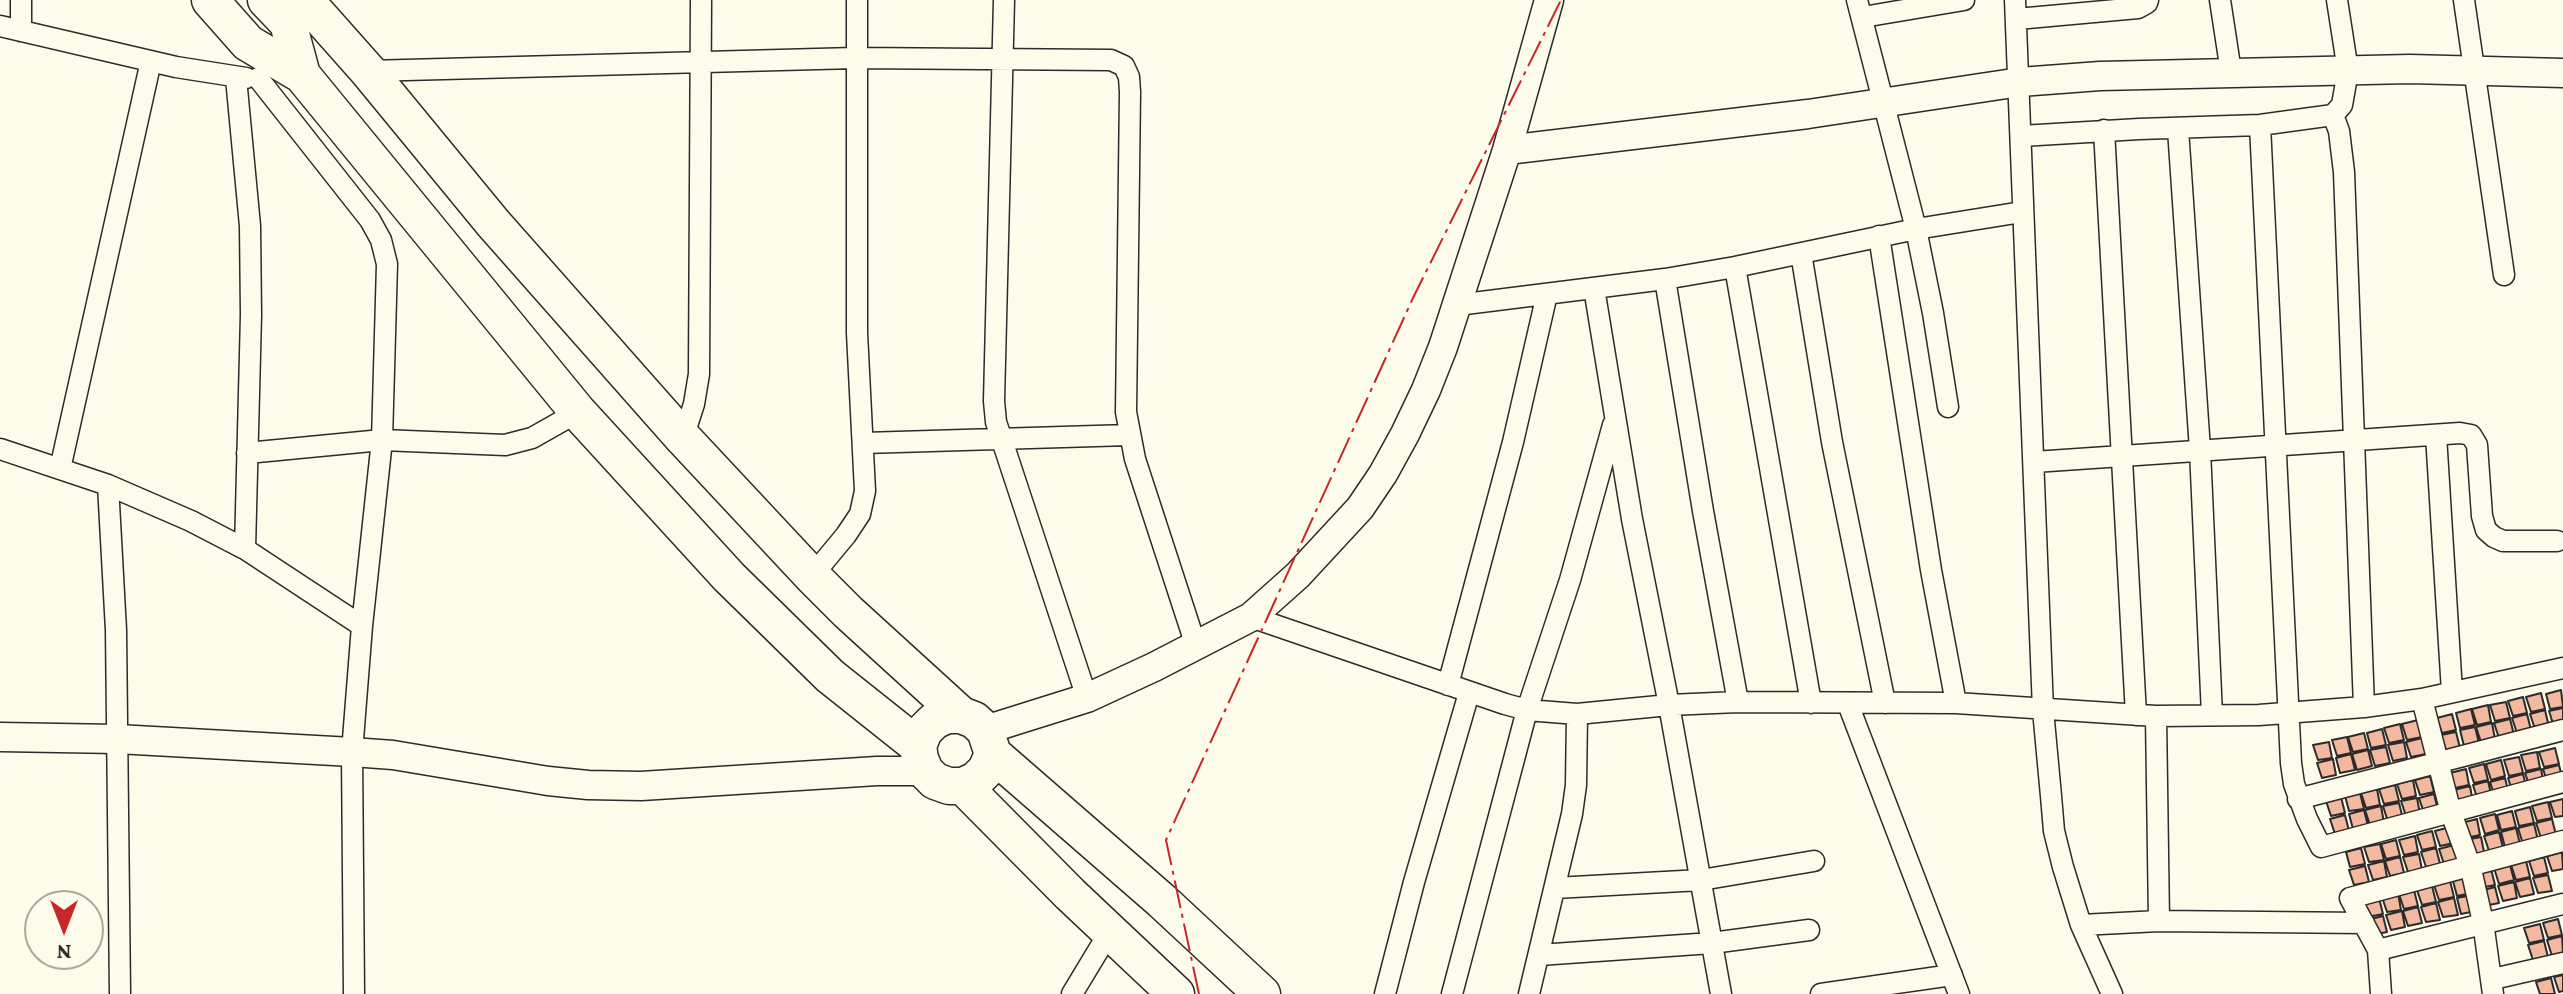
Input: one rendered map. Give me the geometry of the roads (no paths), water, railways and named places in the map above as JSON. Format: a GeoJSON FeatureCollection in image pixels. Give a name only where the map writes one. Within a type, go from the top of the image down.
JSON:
{"type":"FeatureCollection","features":[{"type":"Feature","properties":{"kind":"highway"},"geometry":{"type":"LineString","coordinates":[[210,0],[248,43],[302,75],[578,412],[729,577],[830,676],[922,759],[935,781],[949,786],[963,786],[976,780],[986,770],[980,733]]}},
{"type":"Feature","properties":{"kind":"highway"},"geometry":{"type":"LineString","coordinates":[[286,8],[302,75]]}},
{"type":"Feature","properties":{"kind":"highway"},"geometry":{"type":"LineString","coordinates":[[286,8],[368,71],[493,223],[683,438],[812,576],[1262,994]]}},
{"type":"Feature","properties":{"kind":"highway"},"geometry":{"type":"LineString","coordinates":[[922,759],[924,731],[934,721],[947,715],[980,733]]}},
{"type":"Feature","properties":{"kind":"highway"},"geometry":{"type":"LineString","coordinates":[[963,786],[1176,994]]}},
{"type":"Feature","properties":{"kind":"street"},"geometry":{"type":"LineString","coordinates":[[21,0],[21,31]]}},
{"type":"Feature","properties":{"kind":"street"},"geometry":{"type":"LineString","coordinates":[[683,438],[694,404],[699,374],[701,0]]}},
{"type":"Feature","properties":{"kind":"street"},"geometry":{"type":"LineString","coordinates":[[812,576],[860,514],[865,491],[857,333],[857,0]]}},
{"type":"Feature","properties":{"kind":"street"},"geometry":{"type":"LineString","coordinates":[[1004,0],[994,401],[1000,439],[1087,698]]}},
{"type":"Feature","properties":{"kind":"street"},"geometry":{"type":"LineString","coordinates":[[980,733],[1087,698],[1251,617],[1298,575],[1360,508],[1383,474],[1426,390],[1507,150],[1549,0]]}},
{"type":"Feature","properties":{"kind":"street"},"geometry":{"type":"LineString","coordinates":[[1948,407],[1916,229],[1860,8],[1964,0]]}},
{"type":"Feature","properties":{"kind":"street"},"geometry":{"type":"LineString","coordinates":[[2112,994],[2081,925],[2054,831],[2043,710],[2016,10],[2138,8],[2148,0]]}},
{"type":"Feature","properties":{"kind":"street"},"geometry":{"type":"LineString","coordinates":[[2220,0],[2231,72]]}},
{"type":"Feature","properties":{"kind":"street"},"geometry":{"type":"LineString","coordinates":[[2021,136],[2260,125],[2333,115],[2342,105],[2348,71],[2337,0]]}},
{"type":"Feature","properties":{"kind":"street"},"geometry":{"type":"LineString","coordinates":[[2464,0],[2504,275]]}},
{"type":"Feature","properties":{"kind":"street"},"geometry":{"type":"LineString","coordinates":[[0,26],[236,78],[302,75]]}},
{"type":"Feature","properties":{"kind":"street"},"geometry":{"type":"LineString","coordinates":[[368,71],[855,58],[1111,60],[1124,66],[1129,77],[1125,378],[1129,435],[1196,646]]}},
{"type":"Feature","properties":{"kind":"street"},"geometry":{"type":"LineString","coordinates":[[60,469],[151,61]]}},
{"type":"Feature","properties":{"kind":"street"},"geometry":{"type":"LineString","coordinates":[[1507,150],[1808,114],[2020,82],[2100,76],[2410,69],[2563,73]]}},
{"type":"Feature","properties":{"kind":"street"},"geometry":{"type":"LineString","coordinates":[[236,78],[250,226],[245,549]]}},
{"type":"Feature","properties":{"kind":"street"},"geometry":{"type":"LineString","coordinates":[[258,78],[370,220],[381,240],[387,264],[382,440],[352,752],[354,994]]}},
{"type":"Feature","properties":{"kind":"street"},"geometry":{"type":"LineString","coordinates":[[2333,115],[2343,152],[2364,707]]}},
{"type":"Feature","properties":{"kind":"street"},"geometry":{"type":"LineString","coordinates":[[2260,125],[2291,763],[2298,799],[2321,847],[2563,782]]}},
{"type":"Feature","properties":{"kind":"street"},"geometry":{"type":"LineString","coordinates":[[2178,129],[2200,450],[2212,715]]}},
{"type":"Feature","properties":{"kind":"street"},"geometry":{"type":"LineString","coordinates":[[2104,130],[2120,456],[2146,716],[2159,921]]}},
{"type":"Feature","properties":{"kind":"street"},"geometry":{"type":"LineString","coordinates":[[1457,305],[1665,279],[1916,229],[2022,212]]}},
{"type":"Feature","properties":{"kind":"street"},"geometry":{"type":"LineString","coordinates":[[1879,236],[1931,570],[1956,703]]}},
{"type":"Feature","properties":{"kind":"street"},"geometry":{"type":"LineString","coordinates":[[1801,253],[1832,442],[1885,703]]}},
{"type":"Feature","properties":{"kind":"street"},"geometry":{"type":"LineString","coordinates":[[1735,267],[1811,703]]}},
{"type":"Feature","properties":{"kind":"street"},"geometry":{"type":"LineString","coordinates":[[1665,279],[1738,702]]}},
{"type":"Feature","properties":{"kind":"street"},"geometry":{"type":"LineString","coordinates":[[1594,288],[1615,421],[1721,994]]}},
{"type":"Feature","properties":{"kind":"street"},"geometry":{"type":"LineString","coordinates":[[1448,685],[1513,442],[1547,294]]}},
{"type":"Feature","properties":{"kind":"street"},"geometry":{"type":"LineString","coordinates":[[247,453],[382,440],[505,445],[532,438],[578,412]]}},
{"type":"Feature","properties":{"kind":"street"},"geometry":{"type":"LineString","coordinates":[[1452,994],[1527,710],[1570,580],[1615,421]]}},
{"type":"Feature","properties":{"kind":"street"},"geometry":{"type":"LineString","coordinates":[[864,443],[1129,435]]}},
{"type":"Feature","properties":{"kind":"street"},"geometry":{"type":"LineString","coordinates":[[2436,435],[2452,692]]}},
{"type":"Feature","properties":{"kind":"street"},"geometry":{"type":"LineString","coordinates":[[2034,462],[2277,444],[2471,435],[2477,445],[2482,516],[2486,530],[2503,541],[2557,541]]}},
{"type":"Feature","properties":{"kind":"street"},"geometry":{"type":"LineString","coordinates":[[0,449],[108,485],[191,521],[245,549],[362,626]]}},
{"type":"Feature","properties":{"kind":"street"},"geometry":{"type":"LineString","coordinates":[[108,485],[116,630],[120,994]]}},
{"type":"Feature","properties":{"kind":"street"},"geometry":{"type":"LineString","coordinates":[[1251,617],[1469,693],[1527,710],[1577,714],[1738,702],[1956,703],[2146,716],[2290,713],[2422,699],[2563,668]]}},
{"type":"Feature","properties":{"kind":"street"},"geometry":{"type":"LineString","coordinates":[[1385,994],[1469,693]]}},
{"type":"Feature","properties":{"kind":"street"},"geometry":{"type":"LineString","coordinates":[[2422,699],[2451,813],[2470,865],[2493,987],[2563,963]]}},
{"type":"Feature","properties":{"kind":"street"},"geometry":{"type":"LineString","coordinates":[[1821,994],[1955,985],[1848,704]]}},
{"type":"Feature","properties":{"kind":"street"},"geometry":{"type":"LineString","coordinates":[[1529,994],[1576,785],[1577,714]]}},
{"type":"Feature","properties":{"kind":"street"},"geometry":{"type":"LineString","coordinates":[[2298,799],[2563,730]]}},
{"type":"Feature","properties":{"kind":"street"},"geometry":{"type":"LineString","coordinates":[[0,737],[117,739],[393,755],[588,785],[641,786],[877,771],[922,759]]}},
{"type":"Feature","properties":{"kind":"street"},"geometry":{"type":"LineString","coordinates":[[2381,994],[2378,950],[2350,898],[2563,841]]}},
{"type":"Feature","properties":{"kind":"street"},"geometry":{"type":"LineString","coordinates":[[1555,888],[1701,880],[1814,861]]}},
{"type":"Feature","properties":{"kind":"street"},"geometry":{"type":"LineString","coordinates":[[2378,950],[2563,904]]}},
{"type":"Feature","properties":{"kind":"street"},"geometry":{"type":"LineString","coordinates":[[2081,925],[2159,921],[2364,923]]}},
{"type":"Feature","properties":{"kind":"street"},"geometry":{"type":"LineString","coordinates":[[1539,955],[1712,943],[1809,930]]}},
{"type":"Feature","properties":{"kind":"street"},"geometry":{"type":"LineString","coordinates":[[1072,994],[1110,931]]}}]}
